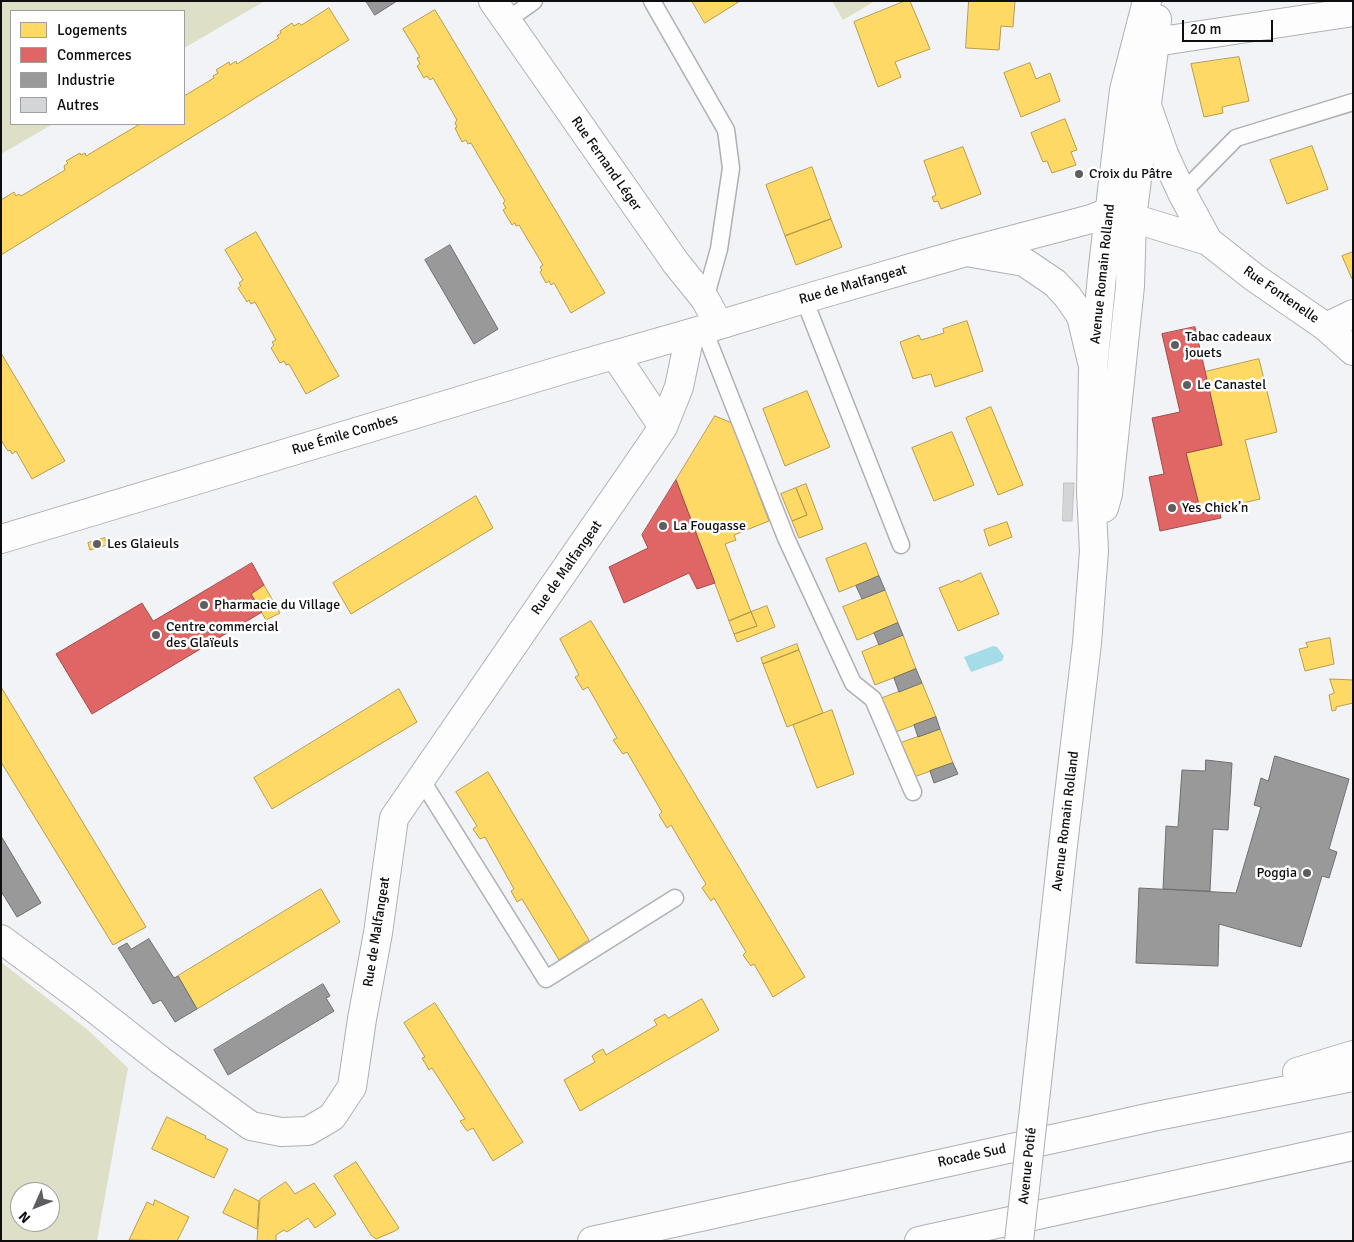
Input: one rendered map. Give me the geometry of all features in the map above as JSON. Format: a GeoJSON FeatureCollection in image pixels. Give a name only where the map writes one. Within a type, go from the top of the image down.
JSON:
{"type":"FeatureCollection","features":[{"type":"Feature","properties":{"kind":"main road","name":"Avenue Romain Rolland"},"geometry":{"type":"LineString","coordinates":[[1147,1],[1147,38]]}},
{"type":"Feature","properties":{"kind":"main road","name":"Avenue Romain Rolland"},"geometry":{"type":"LineString","coordinates":[[1036,1091],[1087,643],[1094,550],[1090,492],[1093,368],[1120,215],[1135,96],[1147,38],[1158,1]]}},
{"type":"Feature","properties":{"kind":"main road","name":"Rue Fernand Léger"},"geometry":{"type":"LineString","coordinates":[[499,11],[676,263],[705,299],[704,329]]}},
{"type":"Feature","properties":{"kind":"main road"},"geometry":{"type":"LineString","coordinates":[[1147,38],[1353,12]]}},
{"type":"Feature","properties":{"kind":"main road","name":"Rue Fontenelle"},"geometry":{"type":"LineString","coordinates":[[1135,96],[1182,193],[1208,241]]}},
{"type":"Feature","properties":{"kind":"main road","name":"Avenue Romain Rolland"},"geometry":{"type":"LineString","coordinates":[[1094,550],[1109,484],[1130,286],[1120,215]]}},
{"type":"Feature","properties":{"kind":"main road","name":"Rue Fontenelle"},"geometry":{"type":"LineString","coordinates":[[1120,215],[1208,241],[1256,278],[1326,327],[1353,351]]}},
{"type":"Feature","properties":{"kind":"main road","name":"Rue de Malfangeat"},"geometry":{"type":"LineString","coordinates":[[1,939],[160,1060],[251,1126],[281,1132],[308,1131],[332,1117],[352,1087],[378,933],[394,818],[662,427],[704,329],[966,252],[1091,219],[1120,215]]}},
{"type":"Feature","properties":{"kind":"main road","name":"Rue de Malfangeat"},"geometry":{"type":"LineString","coordinates":[[966,252],[1024,262],[1054,283],[1068,297],[1081,316],[1093,368]]}},
{"type":"Feature","properties":{"kind":"main road"},"geometry":{"type":"LineString","coordinates":[[1326,327],[1353,314]]}},
{"type":"Feature","properties":{"kind":"main road","name":"Rue Émile Combes"},"geometry":{"type":"LineString","coordinates":[[1,539],[615,354],[704,329]]}},
{"type":"Feature","properties":{"kind":"main road"},"geometry":{"type":"LineString","coordinates":[[615,354],[662,427]]}},
{"type":"Feature","properties":{"kind":"main road"},"geometry":{"type":"LineString","coordinates":[[1152,1117],[1353,1055]]}},
{"type":"Feature","properties":{"kind":"main road","name":"Rocade Sud"},"geometry":{"type":"LineString","coordinates":[[592,1241],[1152,1117],[1353,1077]]}},
{"type":"Feature","properties":{"kind":"main road","name":"Avenue Potié"},"geometry":{"type":"LineString","coordinates":[[1019,1241],[1036,1091]]}},
{"type":"Feature","properties":{"kind":"main road"},"geometry":{"type":"LineString","coordinates":[[919,1241],[1353,1146]]}},
{"type":"Feature","properties":{"kind":"main road"},"geometry":{"type":"LineString","coordinates":[[1237,1172],[1353,1154]]}},
{"type":"Feature","properties":{"kind":"lane"},"geometry":{"type":"LineString","coordinates":[[499,11],[534,1]]}},
{"type":"Feature","properties":{"kind":"lane"},"geometry":{"type":"LineString","coordinates":[[652,1],[726,130],[731,168],[718,249],[705,299]]}},
{"type":"Feature","properties":{"kind":"lane"},"geometry":{"type":"LineString","coordinates":[[1135,96],[1136,1]]}},
{"type":"Feature","properties":{"kind":"lane"},"geometry":{"type":"LineString","coordinates":[[1182,193],[1236,138],[1353,102]]}},
{"type":"Feature","properties":{"kind":"lane"},"geometry":{"type":"LineString","coordinates":[[804,299],[901,545]]}},
{"type":"Feature","properties":{"kind":"lane"},"geometry":{"type":"LineString","coordinates":[[704,329],[795,556],[853,683],[874,699],[913,792]]}},
{"type":"Feature","properties":{"kind":"lane"},"geometry":{"type":"LineString","coordinates":[[421,780],[546,979],[675,898]]}},
{"type":"Feature","properties":{"kind":"green space"},"geometry":{"type":"Polygon","coordinates":[[[1,1],[265,1],[185,47],[185,10],[10,10],[10,125],[51,125],[1,154],[1,1]]]}},
{"type":"Feature","properties":{"kind":"green space"},"geometry":{"type":"Polygon","coordinates":[[[832,1],[875,1],[843,20],[832,1]]]}},
{"type":"Feature","properties":{"kind":"green space"},"geometry":{"type":"Polygon","coordinates":[[[1,962],[89,1031],[128,1068],[97,1241],[1,1241],[1,962]]]}},
{"type":"Feature","properties":{"kind":"water"},"geometry":{"type":"Polygon","coordinates":[[[993,646],[997,647],[1004,656],[1002,661],[971,672],[964,657],[993,646]]]}},
{"type":"Feature","properties":{"kind":"building: Logements"},"geometry":{"type":"Polygon","coordinates":[[[692,1],[740,1],[705,23],[692,1]]]}},
{"type":"Feature","properties":{"kind":"building: Logements"},"geometry":{"type":"Polygon","coordinates":[[[905,1],[910,1],[930,49],[895,62],[901,77],[878,87],[854,22],[905,1]]]}},
{"type":"Feature","properties":{"kind":"building: Logements"},"geometry":{"type":"Polygon","coordinates":[[[969,1],[1015,1],[1013,27],[1001,26],[999,50],[966,48],[969,1]]]}},
{"type":"Feature","properties":{"kind":"building: Logements"},"geometry":{"type":"Polygon","coordinates":[[[329,8],[349,40],[1,255],[1,200],[14,192],[16,196],[19,194],[21,196],[65,170],[64,166],[68,163],[66,161],[80,153],[81,155],[85,153],[86,156],[138,125],[185,125],[185,95],[214,78],[213,76],[218,73],[216,70],[229,62],[230,65],[236,61],[237,64],[279,38],[277,36],[281,33],[280,31],[292,23],[294,26],[299,23],[301,25],[329,8]]]}},
{"type":"Feature","properties":{"kind":"building: Logements"},"geometry":{"type":"Polygon","coordinates":[[[435,10],[605,293],[571,313],[554,283],[551,285],[549,281],[546,283],[540,272],[542,270],[540,267],[543,265],[519,225],[516,226],[515,223],[512,225],[503,210],[506,208],[503,203],[505,201],[471,143],[468,144],[466,140],[462,142],[455,128],[457,127],[455,123],[457,120],[433,78],[430,80],[427,76],[424,78],[417,66],[420,64],[417,58],[420,57],[403,29],[435,10]]]}},
{"type":"Feature","properties":{"kind":"building: Logements"},"geometry":{"type":"Polygon","coordinates":[[[1239,57],[1249,101],[1222,107],[1223,113],[1204,117],[1191,64],[1239,57]]]}},
{"type":"Feature","properties":{"kind":"building: Logements"},"geometry":{"type":"Polygon","coordinates":[[[1030,63],[1036,79],[1050,73],[1060,101],[1021,117],[1004,73],[1030,63]]]}},
{"type":"Feature","properties":{"kind":"building: Logements"},"geometry":{"type":"Polygon","coordinates":[[[1065,119],[1077,150],[1071,152],[1076,165],[1052,173],[1047,161],[1043,162],[1031,133],[1065,119]]]}},
{"type":"Feature","properties":{"kind":"building: Logements"},"geometry":{"type":"Polygon","coordinates":[[[1312,146],[1328,189],[1287,204],[1270,160],[1312,146]]]}},
{"type":"Feature","properties":{"kind":"building: Logements"},"geometry":{"type":"Polygon","coordinates":[[[963,147],[981,194],[941,209],[938,201],[934,202],[932,197],[936,195],[924,161],[963,147]]]}},
{"type":"Feature","properties":{"kind":"building: Logements"},"geometry":{"type":"Polygon","coordinates":[[[812,167],[831,219],[785,236],[766,185],[812,167]]]}},
{"type":"Feature","properties":{"kind":"building: Logements"},"geometry":{"type":"Polygon","coordinates":[[[831,219],[842,247],[796,265],[785,236],[831,219]]]}},
{"type":"Feature","properties":{"kind":"building: Logements"},"geometry":{"type":"Polygon","coordinates":[[[256,232],[339,376],[306,394],[289,364],[286,365],[284,361],[280,363],[271,348],[274,345],[272,342],[276,340],[255,302],[251,304],[249,300],[247,302],[238,288],[241,286],[239,283],[243,280],[225,250],[256,232]]]}},
{"type":"Feature","properties":{"kind":"building: Logements"},"geometry":{"type":"Polygon","coordinates":[[[1353,252],[1353,279],[1352,279],[1342,256],[1353,252]]]}},
{"type":"Feature","properties":{"kind":"building: Logements"},"geometry":{"type":"Polygon","coordinates":[[[967,321],[983,371],[935,387],[931,374],[913,379],[900,342],[919,335],[921,340],[944,333],[943,329],[967,321]]]}},
{"type":"Feature","properties":{"kind":"building: Logements"},"geometry":{"type":"Polygon","coordinates":[[[1,353],[65,461],[32,479],[16,451],[12,454],[1,440],[1,353]]]}},
{"type":"Feature","properties":{"kind":"building: Logements"},"geometry":{"type":"Polygon","coordinates":[[[1259,359],[1277,432],[1245,440],[1260,499],[1201,513],[1186,453],[1222,445],[1205,372],[1259,359]]]}},
{"type":"Feature","properties":{"kind":"building: Logements"},"geometry":{"type":"Polygon","coordinates":[[[807,391],[830,447],[785,466],[763,409],[807,391]]]}},
{"type":"Feature","properties":{"kind":"building: Logements"},"geometry":{"type":"Polygon","coordinates":[[[991,407],[1023,485],[998,495],[966,418],[991,407]]]}},
{"type":"Feature","properties":{"kind":"building: Logements"},"geometry":{"type":"Polygon","coordinates":[[[715,416],[732,423],[769,521],[734,535],[736,540],[725,544],[751,612],[729,621],[676,480],[715,416]]]}},
{"type":"Feature","properties":{"kind":"building: Logements"},"geometry":{"type":"Polygon","coordinates":[[[952,432],[974,485],[934,501],[912,448],[952,432]]]}},
{"type":"Feature","properties":{"kind":"building: Logements"},"geometry":{"type":"Polygon","coordinates":[[[806,484],[823,529],[799,538],[792,521],[807,515],[796,488],[806,484]]]}},
{"type":"Feature","properties":{"kind":"building: Logements"},"geometry":{"type":"Polygon","coordinates":[[[796,488],[807,515],[792,521],[781,494],[796,488]]]}},
{"type":"Feature","properties":{"kind":"building: Logements"},"geometry":{"type":"Polygon","coordinates":[[[476,496],[493,528],[351,614],[333,583],[476,496]]]}},
{"type":"Feature","properties":{"kind":"building: Logements"},"geometry":{"type":"Polygon","coordinates":[[[1007,522],[1012,537],[989,546],[984,530],[1007,522]]]}},
{"type":"Feature","properties":{"kind":"building: Logements","name":"Les Glaieuls"},"geometry":{"type":"Polygon","coordinates":[[[105,538],[107,545],[90,550],[88,543],[105,538]]]}},
{"type":"Feature","properties":{"kind":"building: Logements"},"geometry":{"type":"Polygon","coordinates":[[[866,543],[879,576],[839,592],[826,559],[866,543]]]}},
{"type":"Feature","properties":{"kind":"building: Logements"},"geometry":{"type":"Polygon","coordinates":[[[981,573],[999,614],[958,631],[939,588],[981,573]]]}},
{"type":"Feature","properties":{"kind":"building: Logements"},"geometry":{"type":"Polygon","coordinates":[[[264,585],[280,613],[266,620],[251,594],[264,585]]]}},
{"type":"Feature","properties":{"kind":"building: Logements"},"geometry":{"type":"Polygon","coordinates":[[[885,590],[898,623],[857,640],[843,607],[885,590]]]}},
{"type":"Feature","properties":{"kind":"building: Logements"},"geometry":{"type":"Polygon","coordinates":[[[767,606],[775,627],[737,642],[734,634],[757,626],[751,612],[767,606]]]}},
{"type":"Feature","properties":{"kind":"building: Logements"},"geometry":{"type":"Polygon","coordinates":[[[751,612],[757,626],[734,634],[729,621],[751,612]]]}},
{"type":"Feature","properties":{"kind":"building: Logements"},"geometry":{"type":"Polygon","coordinates":[[[591,621],[805,977],[773,997],[754,964],[751,966],[743,955],[746,952],[714,898],[711,901],[702,888],[706,884],[671,825],[667,828],[659,815],[662,812],[627,752],[623,754],[613,740],[617,738],[588,687],[583,690],[575,677],[579,675],[560,639],[591,621]]]}},
{"type":"Feature","properties":{"kind":"building: Logements"},"geometry":{"type":"Polygon","coordinates":[[[903,635],[916,669],[875,685],[862,652],[903,635]]]}},
{"type":"Feature","properties":{"kind":"building: Logements"},"geometry":{"type":"Polygon","coordinates":[[[1330,638],[1334,664],[1305,671],[1299,649],[1308,647],[1306,643],[1330,638]]]}},
{"type":"Feature","properties":{"kind":"building: Logements"},"geometry":{"type":"Polygon","coordinates":[[[797,644],[799,650],[763,664],[761,658],[797,644]]]}},
{"type":"Feature","properties":{"kind":"building: Logements"},"geometry":{"type":"Polygon","coordinates":[[[799,650],[823,713],[787,727],[763,664],[799,650]]]}},
{"type":"Feature","properties":{"kind":"building: Logements"},"geometry":{"type":"Polygon","coordinates":[[[1330,679],[1353,680],[1353,703],[1336,707],[1336,710],[1332,711],[1329,695],[1334,693],[1330,679]]]}},
{"type":"Feature","properties":{"kind":"building: Logements"},"geometry":{"type":"Polygon","coordinates":[[[922,683],[936,717],[893,733],[880,699],[922,683]]]}},
{"type":"Feature","properties":{"kind":"building: Logements"},"geometry":{"type":"Polygon","coordinates":[[[1,687],[146,927],[113,945],[1,762],[1,687]]]}},
{"type":"Feature","properties":{"kind":"building: Logements"},"geometry":{"type":"Polygon","coordinates":[[[399,689],[417,722],[272,809],[254,778],[399,689]]]}},
{"type":"Feature","properties":{"kind":"building: Logements"},"geometry":{"type":"Polygon","coordinates":[[[832,710],[854,774],[817,788],[793,725],[832,710]]]}},
{"type":"Feature","properties":{"kind":"building: Logements"},"geometry":{"type":"Polygon","coordinates":[[[940,729],[953,763],[911,778],[898,744],[940,729]]]}},
{"type":"Feature","properties":{"kind":"building: Logements"},"geometry":{"type":"Polygon","coordinates":[[[488,772],[589,940],[559,960],[522,899],[517,902],[511,891],[514,889],[485,837],[480,839],[473,829],[477,826],[456,792],[488,772]]]}},
{"type":"Feature","properties":{"kind":"building: Logements"},"geometry":{"type":"Polygon","coordinates":[[[321,889],[340,922],[197,1009],[178,976],[321,889]]]}},
{"type":"Feature","properties":{"kind":"building: Logements"},"geometry":{"type":"Polygon","coordinates":[[[702,999],[719,1030],[580,1111],[564,1080],[595,1062],[592,1056],[597,1052],[603,1049],[606,1055],[657,1025],[654,1020],[665,1014],[668,1018],[702,999]]]}},
{"type":"Feature","properties":{"kind":"building: Logements"},"geometry":{"type":"Polygon","coordinates":[[[435,1003],[523,1142],[493,1161],[473,1128],[467,1131],[460,1121],[465,1119],[432,1068],[429,1070],[422,1058],[425,1057],[404,1023],[435,1003]]]}},
{"type":"Feature","properties":{"kind":"building: Logements"},"geometry":{"type":"Polygon","coordinates":[[[167,1117],[228,1149],[214,1178],[152,1149],[167,1117]]]}},
{"type":"Feature","properties":{"kind":"building: Logements"},"geometry":{"type":"Polygon","coordinates":[[[356,1162],[399,1228],[376,1239],[371,1235],[334,1176],[356,1162]]]}},
{"type":"Feature","properties":{"kind":"building: Logements"},"geometry":{"type":"Polygon","coordinates":[[[286,1182],[295,1194],[314,1183],[336,1214],[315,1228],[308,1218],[287,1232],[284,1230],[276,1235],[276,1241],[257,1241],[260,1199],[286,1182]]]}},
{"type":"Feature","properties":{"kind":"building: Logements"},"geometry":{"type":"Polygon","coordinates":[[[235,1189],[259,1201],[257,1229],[223,1213],[235,1189]]]}},
{"type":"Feature","properties":{"kind":"building: Logements"},"geometry":{"type":"Polygon","coordinates":[[[155,1200],[189,1217],[177,1241],[129,1240],[147,1202],[153,1205],[155,1200]]]}},
{"type":"Feature","properties":{"kind":"building: Commerces"},"geometry":{"type":"Polygon","coordinates":[[[1195,327],[1222,445],[1186,453],[1201,513],[1219,509],[1221,518],[1160,531],[1149,477],[1164,474],[1152,418],[1180,412],[1162,334],[1195,327]]]}},
{"type":"Feature","properties":{"kind":"building: Commerces"},"geometry":{"type":"Polygon","coordinates":[[[676,480],[715,583],[697,589],[689,573],[624,603],[609,567],[648,548],[642,535],[676,480]]]}},
{"type":"Feature","properties":{"kind":"building: Commerces","name":"Centre commercial des Glaïeuls"},"geometry":{"type":"Polygon","coordinates":[[[252,563],[264,585],[251,594],[262,612],[92,714],[56,654],[142,603],[153,621],[252,563]]]}},
{"type":"Feature","properties":{"kind":"building: Industrie"},"geometry":{"type":"Polygon","coordinates":[[[366,1],[397,1],[375,15],[366,1]]]}},
{"type":"Feature","properties":{"kind":"building: Industrie"},"geometry":{"type":"Polygon","coordinates":[[[450,245],[498,329],[474,344],[425,260],[450,245]]]}},
{"type":"Feature","properties":{"kind":"building: Industrie"},"geometry":{"type":"Polygon","coordinates":[[[879,576],[885,590],[862,599],[856,586],[879,576]]]}},
{"type":"Feature","properties":{"kind":"building: Industrie"},"geometry":{"type":"Polygon","coordinates":[[[898,623],[903,635],[879,645],[874,633],[898,623]]]}},
{"type":"Feature","properties":{"kind":"building: Industrie"},"geometry":{"type":"Polygon","coordinates":[[[916,669],[922,683],[899,692],[894,678],[916,669]]]}},
{"type":"Feature","properties":{"kind":"building: Industrie"},"geometry":{"type":"Polygon","coordinates":[[[936,717],[940,729],[918,737],[914,725],[936,717]]]}},
{"type":"Feature","properties":{"kind":"building: Industrie"},"geometry":{"type":"Polygon","coordinates":[[[1275,756],[1349,779],[1329,849],[1337,852],[1329,878],[1322,876],[1301,947],[1219,924],[1218,966],[1136,963],[1139,888],[1236,893],[1261,807],[1254,805],[1261,778],[1268,781],[1275,756]]]}},
{"type":"Feature","properties":{"kind":"building: Industrie"},"geometry":{"type":"Polygon","coordinates":[[[1206,760],[1232,763],[1228,830],[1213,829],[1210,891],[1163,889],[1166,826],[1178,827],[1182,770],[1205,771],[1206,760]]]}},
{"type":"Feature","properties":{"kind":"building: Industrie"},"geometry":{"type":"Polygon","coordinates":[[[953,763],[958,774],[934,783],[930,771],[953,763]]]}},
{"type":"Feature","properties":{"kind":"building: Industrie"},"geometry":{"type":"Polygon","coordinates":[[[1,836],[41,903],[17,917],[1,891],[1,836]]]}},
{"type":"Feature","properties":{"kind":"building: Industrie"},"geometry":{"type":"Polygon","coordinates":[[[149,939],[174,978],[178,976],[197,1009],[175,1022],[161,1000],[153,1004],[118,948],[127,943],[131,949],[149,939]]]}},
{"type":"Feature","properties":{"kind":"building: Industrie"},"geometry":{"type":"Polygon","coordinates":[[[323,984],[330,996],[326,998],[334,1011],[228,1075],[214,1050],[323,984]]]}},
{"type":"Feature","properties":{"kind":"building: Autres"},"geometry":{"type":"Polygon","coordinates":[[[1064,483],[1074,483],[1072,521],[1063,521],[1064,483]]]}},
{"type":"Feature","properties":{"kind":"place","name":"Croix du Pâtre"},"geometry":{"type":"Point","coordinates":[1079,174]}},
{"type":"Feature","properties":{"kind":"place","name":"Tabac cadeaux jouets"},"geometry":{"type":"Point","coordinates":[1175,345]}},
{"type":"Feature","properties":{"kind":"place","name":"Le Canastel"},"geometry":{"type":"Point","coordinates":[1187,385]}},
{"type":"Feature","properties":{"kind":"place","name":"Yes Chick’n"},"geometry":{"type":"Point","coordinates":[1172,508]}},
{"type":"Feature","properties":{"kind":"place","name":"La Fougasse"},"geometry":{"type":"Point","coordinates":[663,526]}},
{"type":"Feature","properties":{"kind":"place","name":"Les Glaieuls"},"geometry":{"type":"Point","coordinates":[97,544]}},
{"type":"Feature","properties":{"kind":"place","name":"Pharmacie du Village"},"geometry":{"type":"Point","coordinates":[204,605]}},
{"type":"Feature","properties":{"kind":"place","name":"Centre commercial des Glaïeuls"},"geometry":{"type":"Point","coordinates":[156,635]}},
{"type":"Feature","properties":{"kind":"place","name":"Poggia"},"geometry":{"type":"Point","coordinates":[1307,873]}}]}
